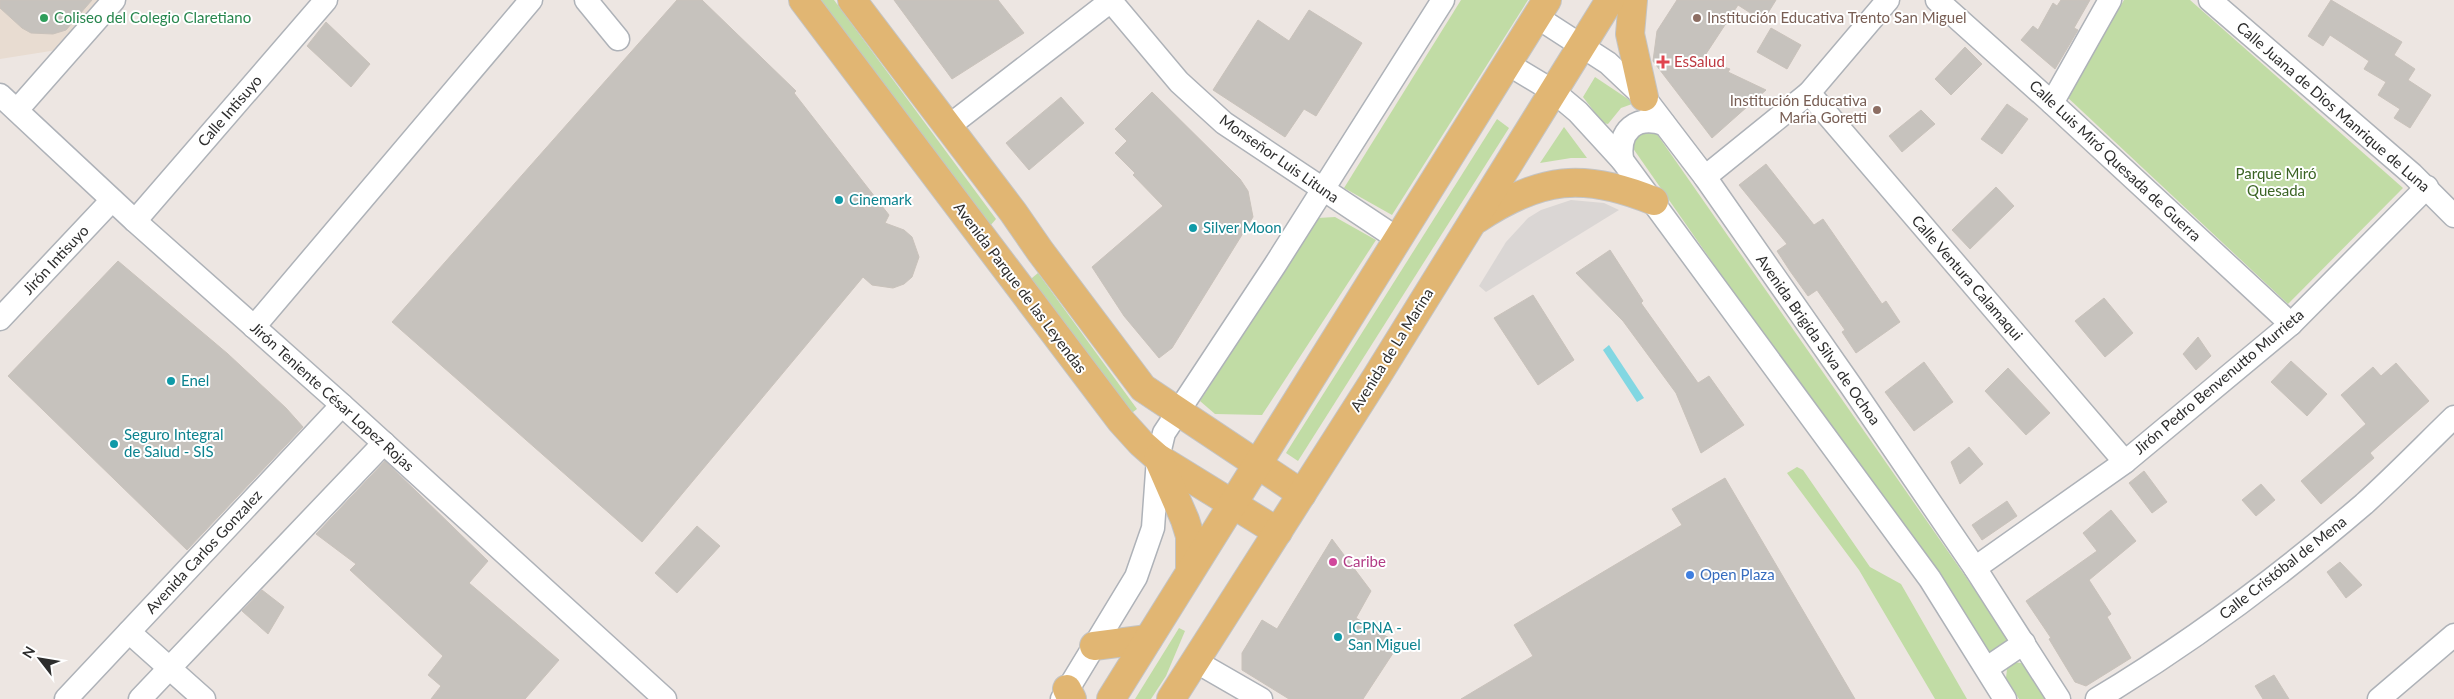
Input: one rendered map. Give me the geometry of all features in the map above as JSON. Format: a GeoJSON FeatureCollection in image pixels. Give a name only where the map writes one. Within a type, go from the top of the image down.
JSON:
{"type":"FeatureCollection","features":[{"type":"Feature","properties":{"kind":"main road","name":"Avenida Parque de las Leyendas"},"geometry":{"type":"LineString","coordinates":[[803,0],[1121,421],[1158,458],[1278,532]]}},
{"type":"Feature","properties":{"kind":"main road"},"geometry":{"type":"LineString","coordinates":[[852,0],[1144,388],[1302,494]]}},
{"type":"Feature","properties":{"kind":"main road","name":"Avenida de La Marina"},"geometry":{"type":"LineString","coordinates":[[1171,699],[1302,494],[1610,0]]}},
{"type":"Feature","properties":{"kind":"main road"},"geometry":{"type":"LineString","coordinates":[[1633,0],[1630,34],[1644,97]]}},
{"type":"Feature","properties":{"kind":"main road"},"geometry":{"type":"LineString","coordinates":[[1111,699],[1542,8]]}},
{"type":"Feature","properties":{"kind":"main road"},"geometry":{"type":"LineString","coordinates":[[1472,222],[1503,201],[1538,187],[1566,182],[1595,183],[1623,188],[1654,201]]}},
{"type":"Feature","properties":{"kind":"main road"},"geometry":{"type":"LineString","coordinates":[[1179,412],[1252,437],[1265,437],[1279,431]]}},
{"type":"Feature","properties":{"kind":"main road"},"geometry":{"type":"LineString","coordinates":[[1158,458],[1190,536],[1190,571]]}},
{"type":"Feature","properties":{"kind":"main road"},"geometry":{"type":"LineString","coordinates":[[1094,646],[1148,639]]}},
{"type":"Feature","properties":{"kind":"street"},"geometry":{"type":"LineString","coordinates":[[17,110],[114,0]]}},
{"type":"Feature","properties":{"kind":"street","name":"Calle Intisuyo"},"geometry":{"type":"LineString","coordinates":[[135,221],[326,0]]}},
{"type":"Feature","properties":{"kind":"street"},"geometry":{"type":"LineString","coordinates":[[254,327],[531,0]]}},
{"type":"Feature","properties":{"kind":"street"},"geometry":{"type":"LineString","coordinates":[[586,0],[618,39]]}},
{"type":"Feature","properties":{"kind":"street"},"geometry":{"type":"LineString","coordinates":[[948,126],[1111,0]]}},
{"type":"Feature","properties":{"kind":"street","name":"Monseñor Luis Lituna"},"geometry":{"type":"LineString","coordinates":[[1111,0],[1179,82],[1224,123],[1398,239]]}},
{"type":"Feature","properties":{"kind":"street"},"geometry":{"type":"LineString","coordinates":[[1067,696],[1094,646],[1136,577],[1146,552],[1153,528],[1158,458],[1164,433],[1323,190],[1443,0]]}},
{"type":"Feature","properties":{"kind":"street"},"geometry":{"type":"LineString","coordinates":[[1704,177],[1809,94],[1888,0]]}},
{"type":"Feature","properties":{"kind":"street","name":"Calle Luis Miró Quesada de Guerra"},"geometry":{"type":"LineString","coordinates":[[1937,0],[2052,103],[2291,324]]}},
{"type":"Feature","properties":{"kind":"street"},"geometry":{"type":"LineString","coordinates":[[2052,103],[2110,0]]}},
{"type":"Feature","properties":{"kind":"street","name":"Calle Juana de Dios Manrique de Luna"},"geometry":{"type":"LineString","coordinates":[[2210,0],[2427,187],[2454,216]]}},
{"type":"Feature","properties":{"kind":"street","name":"Avenida Brigida Silva de Ochoa"},"geometry":{"type":"LineString","coordinates":[[1542,8],[1582,45],[1608,63],[1644,97],[1704,177],[1851,386],[1984,562],[2024,643],[2060,699]]}},
{"type":"Feature","properties":{"kind":"street"},"geometry":{"type":"LineString","coordinates":[[1508,64],[1553,91],[1578,112],[1622,160],[1930,579],[2005,699]]}},
{"type":"Feature","properties":{"kind":"street","name":"Calle Ventura Calamaqui"},"geometry":{"type":"LineString","coordinates":[[1809,94],[2124,462]]}},
{"type":"Feature","properties":{"kind":"street","name":"Jirón Teniente César Lopez Rojas"},"geometry":{"type":"LineString","coordinates":[[0,95],[135,221],[342,405],[665,699]]}},
{"type":"Feature","properties":{"kind":"street"},"geometry":{"type":"LineString","coordinates":[[1622,160],[1620,148],[1623,136],[1631,127],[1641,121],[1653,120],[1664,124]]}},
{"type":"Feature","properties":{"kind":"street","name":"Jirón Pedro Benvenutto Murrieta"},"geometry":{"type":"LineString","coordinates":[[1984,562],[2124,462],[2291,324],[2427,187]]}},
{"type":"Feature","properties":{"kind":"street","name":"Jirón Intisuyo"},"geometry":{"type":"LineString","coordinates":[[5,305],[112,200]]}},
{"type":"Feature","properties":{"kind":"street","name":"Avenida Carlos Gonzalez"},"geometry":{"type":"LineString","coordinates":[[66,699],[342,405]]}},
{"type":"Feature","properties":{"kind":"street","name":"Calle Cristóbal de Mena"},"geometry":{"type":"LineString","coordinates":[[2097,699],[2213,624],[2292,563],[2365,503],[2454,417]]}},
{"type":"Feature","properties":{"kind":"street"},"geometry":{"type":"LineString","coordinates":[[140,699],[384,443]]}},
{"type":"Feature","properties":{"kind":"street"},"geometry":{"type":"LineString","coordinates":[[129,632],[204,699]]}},
{"type":"Feature","properties":{"kind":"street"},"geometry":{"type":"LineString","coordinates":[[2379,699],[2454,635]]}},
{"type":"Feature","properties":{"kind":"street"},"geometry":{"type":"LineString","coordinates":[[1987,668],[2024,643]]}},
{"type":"Feature","properties":{"kind":"street"},"geometry":{"type":"LineString","coordinates":[[1195,661],[1261,699]]}},
{"type":"Feature","properties":{"kind":"shaded area"},"geometry":{"type":"Polygon","coordinates":[[[0,0],[100,0],[57,50],[0,59],[0,0]]]}},
{"type":"Feature","properties":{"kind":"shaded area"},"geometry":{"type":"Polygon","coordinates":[[[1571,200],[1604,203],[1619,210],[1486,292],[1479,286],[1506,242],[1528,218],[1541,210],[1571,200]]]}},
{"type":"Feature","properties":{"kind":"green space"},"geometry":{"type":"Polygon","coordinates":[[[820,0],[834,0],[996,219],[990,226],[820,0]]]}},
{"type":"Feature","properties":{"kind":"green space"},"geometry":{"type":"Polygon","coordinates":[[[1461,0],[1528,0],[1392,215],[1344,188],[1461,0]]]}},
{"type":"Feature","properties":{"kind":"green space","name":"Parque Miró Quesada"},"geometry":{"type":"Polygon","coordinates":[[[2124,0],[2190,0],[2403,188],[2288,304],[2066,96],[2124,0]]]}},
{"type":"Feature","properties":{"kind":"green space"},"geometry":{"type":"Polygon","coordinates":[[[1595,77],[1631,101],[1632,104],[1621,108],[1608,124],[1603,123],[1583,97],[1595,77]]]}},
{"type":"Feature","properties":{"kind":"green space"},"geometry":{"type":"Polygon","coordinates":[[[1497,119],[1509,128],[1298,461],[1286,453],[1497,119]]]}},
{"type":"Feature","properties":{"kind":"green space"},"geometry":{"type":"Polygon","coordinates":[[[1564,127],[1587,158],[1571,158],[1540,163],[1564,127]]]}},
{"type":"Feature","properties":{"kind":"green space"},"geometry":{"type":"Polygon","coordinates":[[[1652,127],[2007,636],[2006,642],[1996,653],[1988,653],[1981,648],[1630,144],[1632,134],[1652,127]]]}},
{"type":"Feature","properties":{"kind":"green space"},"geometry":{"type":"Polygon","coordinates":[[[1335,217],[1376,240],[1262,415],[1215,414],[1200,401],[1318,218],[1335,217]]]}},
{"type":"Feature","properties":{"kind":"green space"},"geometry":{"type":"Polygon","coordinates":[[[1038,273],[1137,409],[1125,418],[1026,283],[1038,273]]]}},
{"type":"Feature","properties":{"kind":"green space"},"geometry":{"type":"Polygon","coordinates":[[[1797,467],[1803,470],[1870,567],[1901,584],[1967,699],[1935,699],[1859,570],[1787,473],[1797,467]]]}},
{"type":"Feature","properties":{"kind":"green space"},"geometry":{"type":"Polygon","coordinates":[[[1179,628],[1185,631],[1166,676],[1151,699],[1135,699],[1179,628]]]}},
{"type":"Feature","properties":{"kind":"green space"},"geometry":{"type":"Polygon","coordinates":[[[2014,662],[2027,664],[2048,699],[2019,699],[2006,678],[2007,669],[2014,662]]]}},
{"type":"Feature","properties":{"kind":"water"},"geometry":{"type":"Polygon","coordinates":[[[1609,345],[1644,398],[1637,402],[1603,350],[1609,345]]]}},
{"type":"Feature","properties":{"kind":"building","name":"Coliseo del Colegio Claretiano"},"geometry":{"type":"Polygon","coordinates":[[[0,0],[92,0],[66,30],[53,34],[31,33],[22,28],[0,8],[0,0]]]}},
{"type":"Feature","properties":{"kind":"building"},"geometry":{"type":"Polygon","coordinates":[[[677,0],[702,0],[796,91],[794,93],[889,215],[885,223],[904,230],[912,237],[919,257],[912,277],[904,284],[893,288],[872,285],[863,277],[642,542],[392,322],[677,0]]]}},
{"type":"Feature","properties":{"kind":"building"},"geometry":{"type":"Polygon","coordinates":[[[894,0],[998,0],[1024,33],[952,79],[894,0]]]}},
{"type":"Feature","properties":{"kind":"building"},"geometry":{"type":"Polygon","coordinates":[[[1677,0],[1776,0],[1763,21],[1738,5],[1702,60],[1730,69],[1728,72],[1766,90],[1712,138],[1653,61],[1657,31],[1677,0]]]}},
{"type":"Feature","properties":{"kind":"building"},"geometry":{"type":"Polygon","coordinates":[[[2061,0],[2090,0],[2074,28],[2078,30],[2055,69],[2021,40],[2033,26],[2038,30],[2053,3],[2057,6],[2061,0]]]}},
{"type":"Feature","properties":{"kind":"building"},"geometry":{"type":"Polygon","coordinates":[[[2331,0],[2402,42],[2394,55],[2415,69],[2408,80],[2431,95],[2410,128],[2394,118],[2400,109],[2378,95],[2386,82],[2364,69],[2369,61],[2330,35],[2323,46],[2308,36],[2331,0]]]}},
{"type":"Feature","properties":{"kind":"building"},"geometry":{"type":"Polygon","coordinates":[[[1309,10],[1362,43],[1316,116],[1304,109],[1285,137],[1213,90],[1258,20],[1289,41],[1309,10]]]}},
{"type":"Feature","properties":{"kind":"building"},"geometry":{"type":"Polygon","coordinates":[[[326,22],[370,64],[351,87],[307,46],[326,22]]]}},
{"type":"Feature","properties":{"kind":"building"},"geometry":{"type":"Polygon","coordinates":[[[1771,28],[1801,45],[1787,69],[1757,52],[1771,28]]]}},
{"type":"Feature","properties":{"kind":"building"},"geometry":{"type":"Polygon","coordinates":[[[1965,47],[1982,64],[1951,95],[1935,79],[1965,47]]]}},
{"type":"Feature","properties":{"kind":"building","name":"Silver Moon"},"geometry":{"type":"Polygon","coordinates":[[[1152,92],[1240,179],[1248,191],[1253,217],[1172,348],[1159,358],[1124,316],[1092,267],[1163,206],[1115,153],[1127,141],[1115,129],[1152,92]]]}},
{"type":"Feature","properties":{"kind":"building"},"geometry":{"type":"Polygon","coordinates":[[[1061,97],[1084,123],[1029,170],[1006,143],[1061,97]]]}},
{"type":"Feature","properties":{"kind":"building"},"geometry":{"type":"Polygon","coordinates":[[[2007,104],[2028,119],[2002,154],[1981,139],[2007,104]]]}},
{"type":"Feature","properties":{"kind":"building"},"geometry":{"type":"Polygon","coordinates":[[[1921,110],[1935,124],[1902,152],[1889,136],[1921,110]]]}},
{"type":"Feature","properties":{"kind":"building"},"geometry":{"type":"Polygon","coordinates":[[[1766,164],[1814,225],[1823,219],[1882,304],[1886,301],[1900,322],[1856,353],[1842,332],[1845,330],[1817,290],[1808,296],[1790,271],[1777,251],[1787,244],[1739,185],[1766,164]]]}},
{"type":"Feature","properties":{"kind":"building"},"geometry":{"type":"Polygon","coordinates":[[[1996,187],[2014,206],[1970,249],[1952,230],[1996,187]]]}},
{"type":"Feature","properties":{"kind":"building"},"geometry":{"type":"Polygon","coordinates":[[[1610,250],[1643,301],[1641,303],[1698,383],[1709,376],[1744,425],[1701,453],[1676,393],[1623,321],[1576,273],[1610,250]]]}},
{"type":"Feature","properties":{"kind":"building","name":"Enel"},"geometry":{"type":"Polygon","coordinates":[[[118,261],[228,354],[286,408],[303,427],[187,550],[8,376],[118,261]]]}},
{"type":"Feature","properties":{"kind":"building"},"geometry":{"type":"Polygon","coordinates":[[[1533,295],[1574,360],[1538,385],[1494,318],[1533,295]]]}},
{"type":"Feature","properties":{"kind":"building"},"geometry":{"type":"Polygon","coordinates":[[[2104,298],[2133,333],[2105,357],[2075,321],[2104,298]]]}},
{"type":"Feature","properties":{"kind":"building"},"geometry":{"type":"Polygon","coordinates":[[[2198,337],[2211,356],[2196,370],[2183,354],[2198,337]]]}},
{"type":"Feature","properties":{"kind":"building"},"geometry":{"type":"Polygon","coordinates":[[[2291,361],[2327,394],[2307,416],[2271,382],[2291,361]]]}},
{"type":"Feature","properties":{"kind":"building"},"geometry":{"type":"Polygon","coordinates":[[[1924,362],[1953,402],[1914,431],[1885,392],[1924,362]]]}},
{"type":"Feature","properties":{"kind":"building"},"geometry":{"type":"Polygon","coordinates":[[[2396,363],[2429,401],[2370,453],[2374,458],[2321,504],[2301,481],[2366,424],[2341,395],[2373,367],[2381,376],[2396,363]]]}},
{"type":"Feature","properties":{"kind":"building"},"geometry":{"type":"Polygon","coordinates":[[[2008,368],[2050,413],[2026,435],[1985,391],[2008,368]]]}},
{"type":"Feature","properties":{"kind":"building"},"geometry":{"type":"Polygon","coordinates":[[[1969,447],[1983,464],[1960,484],[1951,462],[1969,447]]]}},
{"type":"Feature","properties":{"kind":"building"},"geometry":{"type":"Polygon","coordinates":[[[385,461],[488,561],[469,583],[559,660],[525,699],[431,699],[441,686],[428,675],[443,656],[350,570],[356,564],[316,534],[385,461]]]}},
{"type":"Feature","properties":{"kind":"building"},"geometry":{"type":"Polygon","coordinates":[[[2144,471],[2167,502],[2152,513],[2129,483],[2144,471]]]}},
{"type":"Feature","properties":{"kind":"building","name":"Open Plaza"},"geometry":{"type":"Polygon","coordinates":[[[1725,478],[1855,699],[1461,699],[1533,656],[1514,625],[1682,525],[1672,509],[1725,478]]]}},
{"type":"Feature","properties":{"kind":"building"},"geometry":{"type":"Polygon","coordinates":[[[2261,484],[2275,500],[2256,516],[2242,500],[2261,484]]]}},
{"type":"Feature","properties":{"kind":"building"},"geometry":{"type":"Polygon","coordinates":[[[2007,501],[2017,516],[1982,540],[1972,525],[2007,501]]]}},
{"type":"Feature","properties":{"kind":"building"},"geometry":{"type":"Polygon","coordinates":[[[2111,510],[2136,541],[2089,580],[2111,614],[2107,617],[2131,658],[2086,686],[2075,682],[2049,639],[2051,638],[2026,601],[2097,551],[2083,533],[2111,510]]]}},
{"type":"Feature","properties":{"kind":"building"},"geometry":{"type":"Polygon","coordinates":[[[697,526],[720,546],[677,593],[655,573],[697,526]]]}},
{"type":"Feature","properties":{"kind":"building"},"geometry":{"type":"Polygon","coordinates":[[[1332,539],[1371,591],[1356,618],[1399,644],[1363,699],[1289,699],[1242,670],[1242,653],[1262,620],[1277,629],[1332,539]]]}},
{"type":"Feature","properties":{"kind":"building"},"geometry":{"type":"Polygon","coordinates":[[[2340,562],[2362,585],[2346,598],[2327,572],[2340,562]]]}},
{"type":"Feature","properties":{"kind":"building"},"geometry":{"type":"Polygon","coordinates":[[[262,590],[284,607],[268,634],[242,611],[262,590]]]}},
{"type":"Feature","properties":{"kind":"building"},"geometry":{"type":"Polygon","coordinates":[[[2274,675],[2289,699],[2263,699],[2255,686],[2274,675]]]}},
{"type":"Feature","properties":{"kind":"place","name":"Coliseo del Colegio Claretiano"},"geometry":{"type":"Point","coordinates":[44,18]}},
{"type":"Feature","properties":{"kind":"place","name":"Institución Educativa Trento San Miguel"},"geometry":{"type":"Point","coordinates":[1697,18]}},
{"type":"Feature","properties":{"kind":"place","name":"EsSalud"},"geometry":{"type":"Point","coordinates":[1663,62]}},
{"type":"Feature","properties":{"kind":"place","name":"Institución Educativa Maria Goretti"},"geometry":{"type":"Point","coordinates":[1877,110]}},
{"type":"Feature","properties":{"kind":"place","name":"Cinemark"},"geometry":{"type":"Point","coordinates":[839,200]}},
{"type":"Feature","properties":{"kind":"place","name":"Silver Moon"},"geometry":{"type":"Point","coordinates":[1193,228]}},
{"type":"Feature","properties":{"kind":"place","name":"Enel"},"geometry":{"type":"Point","coordinates":[171,381]}},
{"type":"Feature","properties":{"kind":"place","name":"Seguro Integral de Salud - SIS"},"geometry":{"type":"Point","coordinates":[114,444]}},
{"type":"Feature","properties":{"kind":"place","name":"Caribe"},"geometry":{"type":"Point","coordinates":[1333,562]}},
{"type":"Feature","properties":{"kind":"place","name":"Open Plaza"},"geometry":{"type":"Point","coordinates":[1690,575]}},
{"type":"Feature","properties":{"kind":"place","name":"ICPNA - San Miguel"},"geometry":{"type":"Point","coordinates":[1338,637]}}]}
